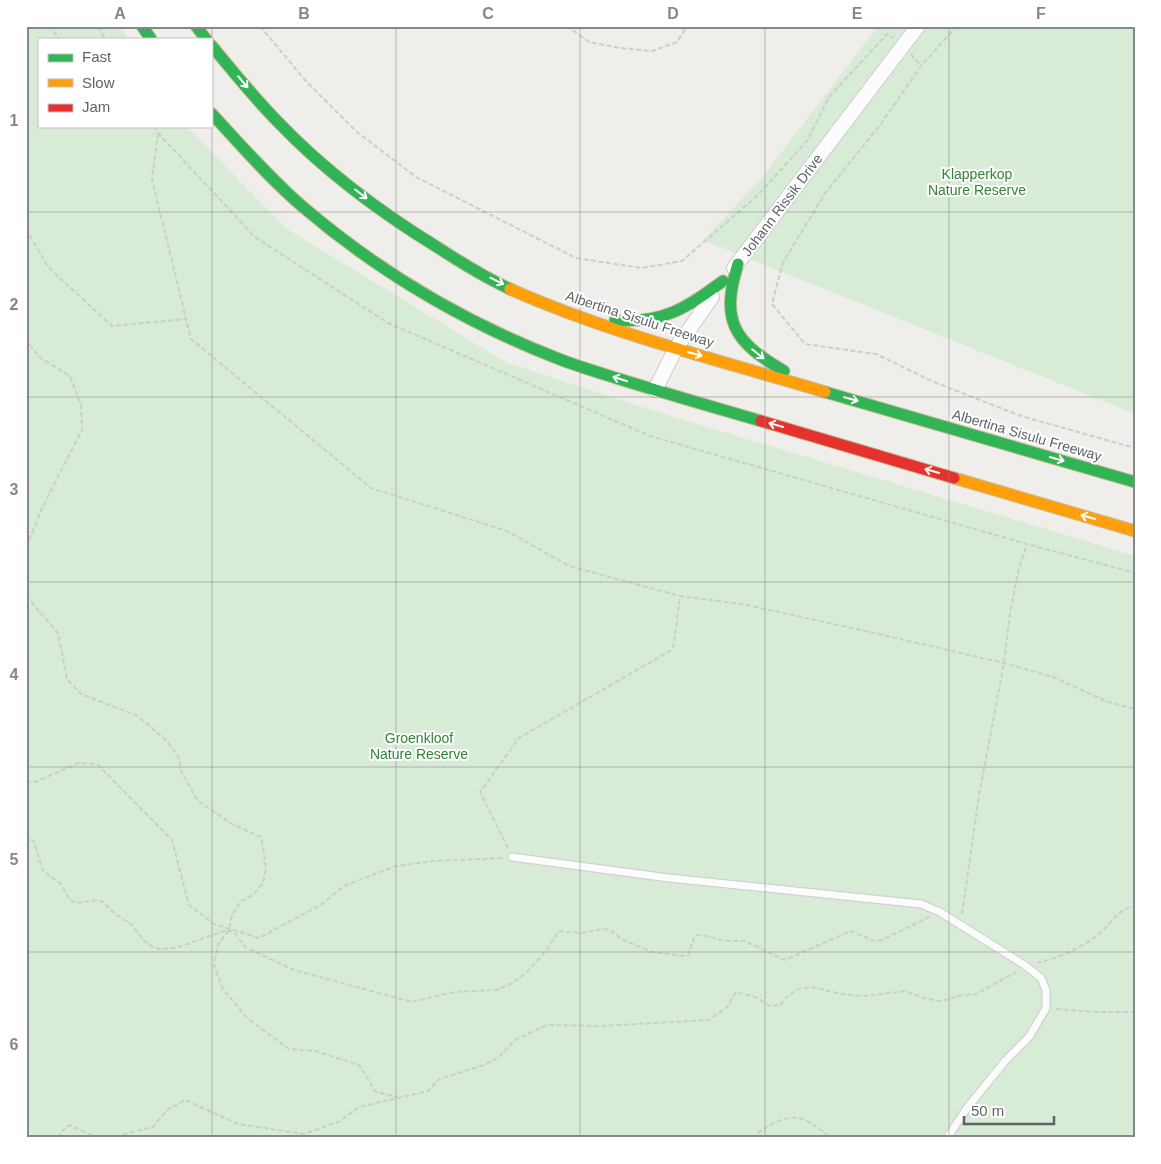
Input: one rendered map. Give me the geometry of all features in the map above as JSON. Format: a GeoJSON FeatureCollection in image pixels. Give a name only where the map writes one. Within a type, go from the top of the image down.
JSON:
{"type":"FeatureCollection","features":[{"type":"Feature","properties":{"kind":"highway"},"geometry":{"type":"LineString","coordinates":[[142,26],[150,38]]}},
{"type":"Feature","properties":{"kind":"highway"},"geometry":{"type":"LineString","coordinates":[[196,26],[205,38]]}},
{"type":"Feature","properties":{"kind":"highway","name":"Albertina Sisulu Freeway"},"geometry":{"type":"LineString","coordinates":[[212,46],[257,100],[302,146],[347,183],[399,223],[436,247],[474,270],[532,299],[593,323],[1135,482]]}},
{"type":"Feature","properties":{"kind":"highway"},"geometry":{"type":"LineString","coordinates":[[212,114],[303,207],[354,248],[408,284],[463,316],[522,344],[561,360],[655,390],[1135,531]]}},
{"type":"Feature","properties":{"kind":"highway"},"geometry":{"type":"LineString","coordinates":[[738,264],[730,289],[730,312],[733,324],[755,352],[802,385]]}},
{"type":"Feature","properties":{"kind":"highway"},"geometry":{"type":"LineString","coordinates":[[532,299],[594,316],[638,322],[653,321],[674,314],[724,282]]}},
{"type":"Feature","properties":{"kind":"street","name":"Johann Rissik Drive"},"geometry":{"type":"LineString","coordinates":[[655,390],[676,348],[918,26]]}},
{"type":"Feature","properties":{"kind":"lane"},"geometry":{"type":"LineString","coordinates":[[512,857],[668,878],[921,904],[940,912],[980,936],[1041,978],[1046,990],[1046,1008],[1029,1037],[1005,1061],[967,1108],[947,1138]]}},
{"type":"Feature","properties":{"kind":"path"},"geometry":{"type":"LineString","coordinates":[[48,26],[59,38]]}},
{"type":"Feature","properties":{"kind":"path"},"geometry":{"type":"LineString","coordinates":[[98,26],[104,38]]}},
{"type":"Feature","properties":{"kind":"path"},"geometry":{"type":"LineString","coordinates":[[260,26],[304,80],[357,132],[416,177],[576,258],[642,268],[682,261],[715,233],[758,195],[807,141],[829,97],[887,34],[904,44]]}},
{"type":"Feature","properties":{"kind":"path"},"geometry":{"type":"LineString","coordinates":[[567,26],[589,42],[620,48],[652,51],[677,42],[687,26]]}},
{"type":"Feature","properties":{"kind":"path"},"geometry":{"type":"LineString","coordinates":[[957,26],[921,66],[880,125],[826,192],[783,262],[772,304],[805,344],[876,354],[934,382],[1021,416],[1135,448]]}},
{"type":"Feature","properties":{"kind":"path"},"geometry":{"type":"LineString","coordinates":[[155,128],[158,133],[152,180],[191,339],[371,488],[507,531],[570,566],[680,596],[742,604],[1004,664],[1053,677],[1108,702],[1135,709]]}},
{"type":"Feature","properties":{"kind":"path"},"geometry":{"type":"LineString","coordinates":[[26,229],[48,267],[112,326],[186,319]]}},
{"type":"Feature","properties":{"kind":"path"},"geometry":{"type":"LineString","coordinates":[[26,338],[39,357],[70,376],[81,405],[82,430],[42,508],[28,543],[26,559]]}},
{"type":"Feature","properties":{"kind":"path"},"geometry":{"type":"LineString","coordinates":[[960,925],[1019,568],[1027,544]]}},
{"type":"Feature","properties":{"kind":"path"},"geometry":{"type":"LineString","coordinates":[[26,596],[58,633],[67,679],[81,694],[138,716],[167,741],[179,758],[181,771],[198,801],[232,824],[262,837],[266,867],[263,882],[253,895],[241,901],[232,915],[229,930],[218,944],[214,966],[223,989],[247,1018],[289,1049],[316,1051],[359,1065],[376,1092],[399,1098]]}},
{"type":"Feature","properties":{"kind":"path"},"geometry":{"type":"LineString","coordinates":[[26,834],[34,842],[43,871],[61,884],[69,899],[76,903],[97,900],[103,902],[132,925],[143,940],[159,949],[176,948],[229,930],[259,938],[322,904],[344,886],[396,866],[434,861],[512,857],[480,792],[519,738],[673,649],[680,596]]}},
{"type":"Feature","properties":{"kind":"path"},"geometry":{"type":"LineString","coordinates":[[26,782],[35,782],[79,763],[97,764],[172,840],[188,905],[214,924],[234,932],[245,947],[294,970],[412,1002],[454,992],[497,990],[512,983],[526,973],[544,953],[559,931],[581,933],[611,930],[621,939],[652,952],[684,956],[688,955],[694,938],[697,935],[707,936],[725,941],[745,941],[784,960],[851,932],[874,941],[882,940],[940,912]]}},
{"type":"Feature","properties":{"kind":"path"},"geometry":{"type":"LineString","coordinates":[[108,1138],[153,1127],[167,1110],[185,1100],[238,1124],[304,1134],[340,1120],[359,1107],[428,1091],[439,1079],[484,1065],[499,1057],[515,1040],[547,1025],[610,1026],[709,1020],[727,1007],[736,992],[755,997],[770,1006],[780,1005],[788,996],[799,989],[812,987],[841,994],[866,996],[905,991],[939,1001],[957,996],[976,994],[1026,966],[1064,955],[1101,932],[1127,907],[1135,906]]}},
{"type":"Feature","properties":{"kind":"path"},"geometry":{"type":"LineString","coordinates":[[1046,1008],[1099,1012],[1132,1012],[1135,1014]]}},
{"type":"Feature","properties":{"kind":"path"},"geometry":{"type":"LineString","coordinates":[[752,1138],[777,1121],[790,1118],[804,1119],[832,1138]]}},
{"type":"Feature","properties":{"kind":"path"},"geometry":{"type":"LineString","coordinates":[[58,1138],[61,1132],[70,1125],[97,1138]]}},
{"type":"Feature","properties":{"kind":"green space","name":"Groenkloof Nature Reserve"},"geometry":{"type":"Polygon","coordinates":[[[26,26],[119,26],[127,38],[38,38],[38,128],[188,128],[287,229],[507,363],[664,414],[1135,556],[1135,1138],[26,1138],[26,26]]]}},
{"type":"Feature","properties":{"kind":"green space","name":"Klapperkop Nature Reserve"},"geometry":{"type":"Polygon","coordinates":[[[878,26],[1135,26],[1135,414],[703,240],[760,180],[878,26]]]}},
{"type":"Feature","properties":{"kind":"traffic: fast"},"geometry":{"type":"LineString","coordinates":[[142,26],[150,38]]}},
{"type":"Feature","properties":{"kind":"traffic: fast"},"geometry":{"type":"LineString","coordinates":[[196,26],[205,38]]}},
{"type":"Feature","properties":{"kind":"traffic: fast"},"geometry":{"type":"LineString","coordinates":[[212,46],[270,114],[334,174],[416,234],[472,269],[510,289]]}},
{"type":"Feature","properties":{"kind":"traffic: fast"},"geometry":{"type":"LineString","coordinates":[[212,114],[279,185],[332,231],[393,274],[457,312],[524,345],[566,362],[761,421]]}},
{"type":"Feature","properties":{"kind":"traffic: fast"},"geometry":{"type":"LineString","coordinates":[[738,264],[731,301],[731,315],[736,328],[753,350],[784,371]]}},
{"type":"Feature","properties":{"kind":"traffic: fast"},"geometry":{"type":"LineString","coordinates":[[615,320],[632,321],[661,317],[685,306],[723,281]]}},
{"type":"Feature","properties":{"kind":"traffic: fast"},"geometry":{"type":"LineString","coordinates":[[825,392],[1135,482]]}},
{"type":"Feature","properties":{"kind":"traffic: slow"},"geometry":{"type":"LineString","coordinates":[[510,289],[587,320],[626,333],[825,392]]}},
{"type":"Feature","properties":{"kind":"traffic: slow"},"geometry":{"type":"LineString","coordinates":[[954,478],[1135,531]]}},
{"type":"Feature","properties":{"kind":"traffic: jam"},"geometry":{"type":"LineString","coordinates":[[761,421],[954,478]]}}]}
